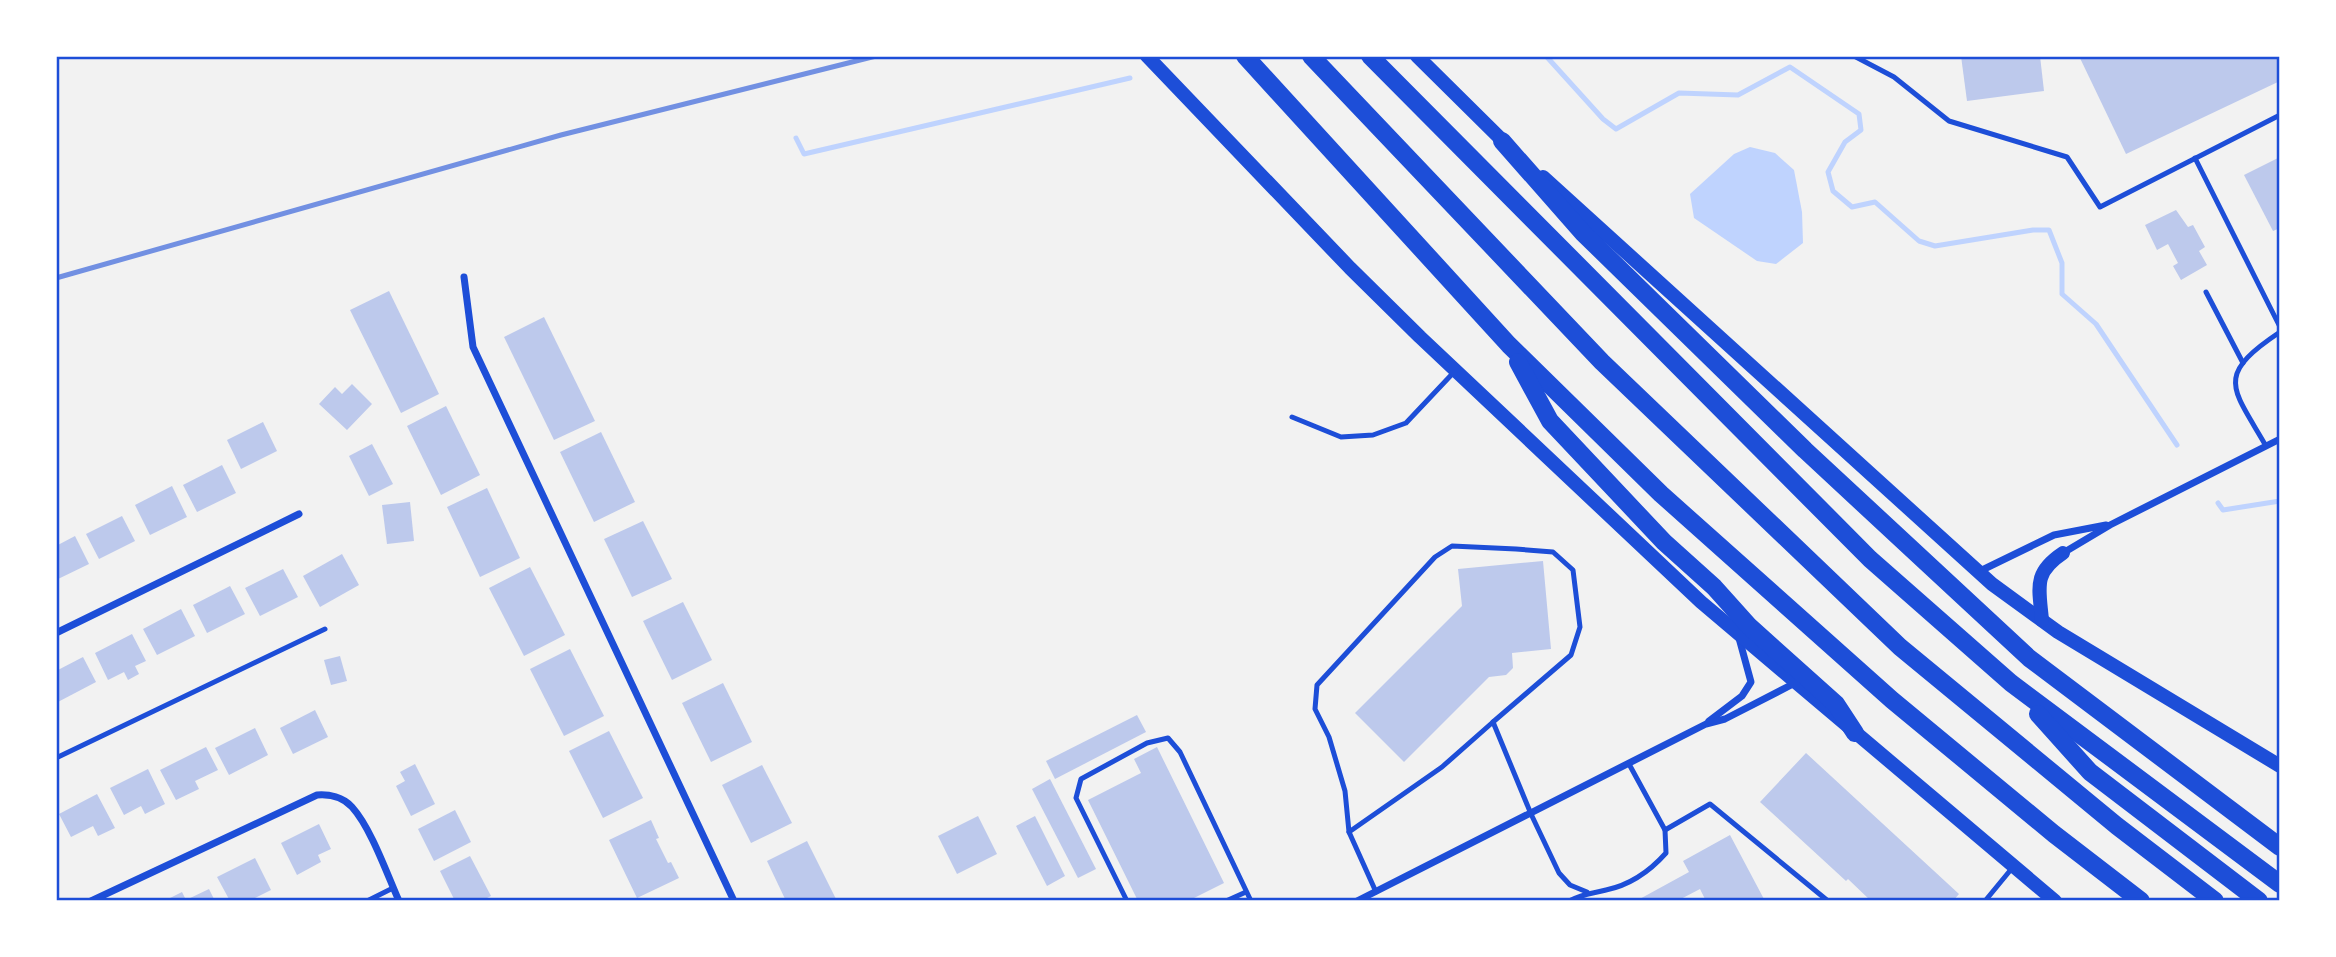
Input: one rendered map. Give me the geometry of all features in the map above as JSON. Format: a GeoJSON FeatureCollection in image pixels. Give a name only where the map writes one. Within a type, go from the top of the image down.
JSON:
{"type":"FeatureCollection","features":[{"type":"Feature","properties":{"kind":"highway"},"geometry":{"type":"LineString","coordinates":[[1245,56],[1509,345],[1661,494],[1802,621],[1980,774],[2141,901]]}},
{"type":"Feature","properties":{"kind":"highway"},"geometry":{"type":"LineString","coordinates":[[1311,56],[1602,362],[1890,638],[2117,826],[2215,901]]}},
{"type":"Feature","properties":{"kind":"highway"},"geometry":{"type":"LineString","coordinates":[[1370,56],[1870,559],[2011,683],[2280,884]]}},
{"type":"Feature","properties":{"kind":"highway"},"geometry":{"type":"LineString","coordinates":[[1502,141],[1602,252],[1805,450],[2029,658],[2280,847]]}},
{"type":"Feature","properties":{"kind":"highway"},"geometry":{"type":"LineString","coordinates":[[1509,345],[1550,421],[1664,542],[1714,587],[1749,626],[1836,704],[1855,733]]}},
{"type":"Feature","properties":{"kind":"highway"},"geometry":{"type":"LineString","coordinates":[[2011,683],[2090,772],[2259,901]]}},
{"type":"Feature","properties":{"kind":"main road"},"geometry":{"type":"LineString","coordinates":[[1147,56],[1350,268],[1455,371],[1738,635],[2055,901]]}},
{"type":"Feature","properties":{"kind":"main road"},"geometry":{"type":"LineString","coordinates":[[1417,56],[1502,141],[1978,572],[2042,620],[2280,766]]}},
{"type":"Feature","properties":{"kind":"main road"},"geometry":{"type":"LineString","coordinates":[[2042,620],[2040,579],[2046,564],[2063,553]]}},
{"type":"Feature","properties":{"kind":"street"},"geometry":{"type":"LineString","coordinates":[[464,277],[473,347],[734,901]]}},
{"type":"Feature","properties":{"kind":"street"},"geometry":{"type":"LineString","coordinates":[[2063,553],[2110,525],[2280,439]]}},
{"type":"Feature","properties":{"kind":"street"},"geometry":{"type":"LineString","coordinates":[[56,633],[299,514]]}},
{"type":"Feature","properties":{"kind":"street"},"geometry":{"type":"LineString","coordinates":[[1978,572],[2054,535],[2110,525]]}},
{"type":"Feature","properties":{"kind":"street"},"geometry":{"type":"LineString","coordinates":[[1357,901],[1706,724],[1742,696],[1751,682],[1738,635]]}},
{"type":"Feature","properties":{"kind":"street"},"geometry":{"type":"LineString","coordinates":[[1706,724],[1725,719],[1795,683]]}},
{"type":"Feature","properties":{"kind":"street"},"geometry":{"type":"LineString","coordinates":[[92,901],[317,795],[331,794],[351,804],[363,823],[399,901]]}},
{"type":"Feature","properties":{"kind":"lane"},"geometry":{"type":"LineString","coordinates":[[1854,56],[1894,77],[1949,121],[2067,157],[2100,207],[2280,115]]}},
{"type":"Feature","properties":{"kind":"lane"},"geometry":{"type":"LineString","coordinates":[[2195,158],[2280,329],[2253,350],[2235,375],[2235,393],[2266,446]]}},
{"type":"Feature","properties":{"kind":"lane"},"geometry":{"type":"LineString","coordinates":[[2206,292],[2243,363]]}},
{"type":"Feature","properties":{"kind":"lane"},"geometry":{"type":"LineString","coordinates":[[1292,417],[1342,437],[1373,435],[1406,422],[1455,371]]}},
{"type":"Feature","properties":{"kind":"lane"},"geometry":{"type":"LineString","coordinates":[[1349,832],[1442,767],[1571,655],[1580,627],[1573,570],[1553,552],[1452,546],[1435,557],[1317,685],[1315,709],[1329,737],[1345,791],[1349,832],[1376,892]]}},
{"type":"Feature","properties":{"kind":"lane"},"geometry":{"type":"LineString","coordinates":[[56,758],[325,629]]}},
{"type":"Feature","properties":{"kind":"lane"},"geometry":{"type":"LineString","coordinates":[[1493,722],[1559,873],[1570,885],[1587,892],[1602,892],[1619,887],[1654,866],[1666,853],[1665,830],[1629,764]]}},
{"type":"Feature","properties":{"kind":"lane"},"geometry":{"type":"LineString","coordinates":[[1127,901],[1076,798],[1081,779],[1147,743],[1168,738],[1180,752],[1251,901]]}},
{"type":"Feature","properties":{"kind":"lane"},"geometry":{"type":"LineString","coordinates":[[1665,830],[1710,804],[1828,901]]}},
{"type":"Feature","properties":{"kind":"lane"},"geometry":{"type":"LineString","coordinates":[[1985,901],[2013,867]]}},
{"type":"Feature","properties":{"kind":"lane"},"geometry":{"type":"LineString","coordinates":[[368,901],[393,888]]}},
{"type":"Feature","properties":{"kind":"lane"},"geometry":{"type":"LineString","coordinates":[[1226,901],[1246,892]]}},
{"type":"Feature","properties":{"kind":"lane"},"geometry":{"type":"LineString","coordinates":[[1569,901],[1587,892]]}},
{"type":"Feature","properties":{"kind":"water"},"geometry":{"type":"Polygon","coordinates":[[[1750,147],[1775,153],[1794,170],[1802,212],[1803,243],[1776,264],[1757,261],[1694,218],[1690,194],[1734,154],[1750,147]]]}},
{"type":"Feature","properties":{"kind":"building"},"geometry":{"type":"Polygon","coordinates":[[[1961,56],[2040,56],[2044,91],[1967,101],[1961,56]]]}},
{"type":"Feature","properties":{"kind":"building"},"geometry":{"type":"Polygon","coordinates":[[[2079,56],[2280,56],[2280,81],[2126,154],[2079,56]]]}},
{"type":"Feature","properties":{"kind":"building"},"geometry":{"type":"Polygon","coordinates":[[[2280,157],[2280,228],[2273,231],[2244,175],[2280,157]]]}},
{"type":"Feature","properties":{"kind":"building"},"geometry":{"type":"Polygon","coordinates":[[[2176,210],[2188,227],[2193,225],[2205,247],[2199,251],[2207,265],[2181,280],[2173,266],[2178,263],[2168,244],[2157,250],[2145,225],[2176,210]]]}},
{"type":"Feature","properties":{"kind":"building"},"geometry":{"type":"Polygon","coordinates":[[[389,291],[439,394],[401,413],[350,310],[389,291]]]}},
{"type":"Feature","properties":{"kind":"building"},"geometry":{"type":"Polygon","coordinates":[[[544,317],[595,421],[554,440],[504,337],[544,317]]]}},
{"type":"Feature","properties":{"kind":"building"},"geometry":{"type":"Polygon","coordinates":[[[352,384],[372,404],[347,430],[319,404],[335,387],[342,394],[352,384]]]}},
{"type":"Feature","properties":{"kind":"building"},"geometry":{"type":"Polygon","coordinates":[[[446,406],[480,475],[441,495],[407,426],[446,406]]]}},
{"type":"Feature","properties":{"kind":"building"},"geometry":{"type":"Polygon","coordinates":[[[263,422],[277,451],[241,469],[227,440],[263,422]]]}},
{"type":"Feature","properties":{"kind":"building"},"geometry":{"type":"Polygon","coordinates":[[[601,432],[635,502],[594,522],[560,452],[601,432]]]}},
{"type":"Feature","properties":{"kind":"building"},"geometry":{"type":"Polygon","coordinates":[[[372,444],[393,484],[369,496],[349,456],[372,444]]]}},
{"type":"Feature","properties":{"kind":"building"},"geometry":{"type":"Polygon","coordinates":[[[222,465],[236,493],[197,512],[183,485],[222,465]]]}},
{"type":"Feature","properties":{"kind":"building"},"geometry":{"type":"Polygon","coordinates":[[[172,486],[187,517],[150,535],[135,505],[172,486]]]}},
{"type":"Feature","properties":{"kind":"building"},"geometry":{"type":"Polygon","coordinates":[[[487,488],[520,558],[480,577],[447,507],[487,488]]]}},
{"type":"Feature","properties":{"kind":"building"},"geometry":{"type":"Polygon","coordinates":[[[410,502],[414,541],[387,544],[382,505],[410,502]]]}},
{"type":"Feature","properties":{"kind":"building"},"geometry":{"type":"Polygon","coordinates":[[[122,516],[135,541],[99,559],[86,534],[122,516]]]}},
{"type":"Feature","properties":{"kind":"building"},"geometry":{"type":"Polygon","coordinates":[[[643,521],[672,579],[632,597],[604,539],[643,521]]]}},
{"type":"Feature","properties":{"kind":"building"},"geometry":{"type":"Polygon","coordinates":[[[75,536],[89,564],[56,580],[56,546],[75,536]]]}},
{"type":"Feature","properties":{"kind":"building"},"geometry":{"type":"Polygon","coordinates":[[[342,554],[359,585],[320,607],[303,576],[342,554]]]}},
{"type":"Feature","properties":{"kind":"building"},"geometry":{"type":"Polygon","coordinates":[[[1543,561],[1551,649],[1512,653],[1513,668],[1506,675],[1489,677],[1404,762],[1355,713],[1462,606],[1458,569],[1543,561]]]}},
{"type":"Feature","properties":{"kind":"building"},"geometry":{"type":"Polygon","coordinates":[[[530,567],[565,635],[524,656],[489,588],[530,567]]]}},
{"type":"Feature","properties":{"kind":"building"},"geometry":{"type":"Polygon","coordinates":[[[283,569],[298,597],[260,616],[245,588],[283,569]]]}},
{"type":"Feature","properties":{"kind":"building"},"geometry":{"type":"Polygon","coordinates":[[[230,586],[245,614],[207,633],[193,605],[230,586]]]}},
{"type":"Feature","properties":{"kind":"building"},"geometry":{"type":"Polygon","coordinates":[[[683,602],[712,660],[672,680],[643,621],[683,602]]]}},
{"type":"Feature","properties":{"kind":"building"},"geometry":{"type":"Polygon","coordinates":[[[181,609],[195,636],[157,655],[143,629],[181,609]]]}},
{"type":"Feature","properties":{"kind":"building"},"geometry":{"type":"Polygon","coordinates":[[[132,634],[146,661],[135,666],[139,674],[128,680],[124,672],[108,680],[95,653],[132,634]]]}},
{"type":"Feature","properties":{"kind":"building"},"geometry":{"type":"Polygon","coordinates":[[[570,649],[604,716],[564,736],[530,669],[570,649]]]}},
{"type":"Feature","properties":{"kind":"building"},"geometry":{"type":"Polygon","coordinates":[[[340,656],[347,681],[331,685],[324,660],[340,656]]]}},
{"type":"Feature","properties":{"kind":"building"},"geometry":{"type":"Polygon","coordinates":[[[83,657],[96,682],[56,703],[56,671],[83,657]]]}},
{"type":"Feature","properties":{"kind":"building"},"geometry":{"type":"Polygon","coordinates":[[[723,683],[752,742],[711,762],[682,703],[723,683]]]}},
{"type":"Feature","properties":{"kind":"building"},"geometry":{"type":"Polygon","coordinates":[[[315,710],[328,737],[293,754],[280,728],[315,710]]]}},
{"type":"Feature","properties":{"kind":"building"},"geometry":{"type":"Polygon","coordinates":[[[1137,715],[1146,732],[1055,779],[1046,761],[1137,715]]]}},
{"type":"Feature","properties":{"kind":"building"},"geometry":{"type":"Polygon","coordinates":[[[255,728],[268,755],[229,775],[215,748],[255,728]]]}},
{"type":"Feature","properties":{"kind":"building"},"geometry":{"type":"Polygon","coordinates":[[[609,731],[643,798],[603,818],[569,751],[609,731]]]}},
{"type":"Feature","properties":{"kind":"building"},"geometry":{"type":"Polygon","coordinates":[[[206,747],[218,770],[195,781],[199,789],[176,800],[160,770],[206,747]]]}},
{"type":"Feature","properties":{"kind":"building"},"geometry":{"type":"Polygon","coordinates":[[[1157,747],[1224,883],[1188,901],[1138,901],[1088,800],[1141,773],[1134,759],[1157,747]]]}},
{"type":"Feature","properties":{"kind":"building"},"geometry":{"type":"Polygon","coordinates":[[[1806,753],[1959,894],[1953,901],[1871,901],[1760,802],[1806,753]]]}},
{"type":"Feature","properties":{"kind":"building"},"geometry":{"type":"Polygon","coordinates":[[[415,764],[435,804],[411,816],[396,786],[405,781],[400,772],[415,764]]]}},
{"type":"Feature","properties":{"kind":"building"},"geometry":{"type":"Polygon","coordinates":[[[762,765],[792,823],[751,843],[722,785],[762,765]]]}},
{"type":"Feature","properties":{"kind":"building"},"geometry":{"type":"Polygon","coordinates":[[[148,769],[165,804],[145,814],[141,806],[124,815],[110,788],[148,769]]]}},
{"type":"Feature","properties":{"kind":"building"},"geometry":{"type":"Polygon","coordinates":[[[1050,779],[1096,869],[1078,878],[1032,789],[1050,779]]]}},
{"type":"Feature","properties":{"kind":"building"},"geometry":{"type":"Polygon","coordinates":[[[97,794],[115,828],[98,836],[93,826],[71,837],[59,814],[97,794]]]}},
{"type":"Feature","properties":{"kind":"building"},"geometry":{"type":"Polygon","coordinates":[[[455,810],[471,842],[434,861],[418,829],[455,810]]]}},
{"type":"Feature","properties":{"kind":"building"},"geometry":{"type":"Polygon","coordinates":[[[978,816],[997,854],[957,874],[938,836],[978,816]]]}},
{"type":"Feature","properties":{"kind":"building"},"geometry":{"type":"Polygon","coordinates":[[[1035,816],[1065,876],[1047,886],[1016,826],[1035,816]]]}},
{"type":"Feature","properties":{"kind":"building"},"geometry":{"type":"Polygon","coordinates":[[[651,820],[659,838],[656,839],[679,878],[637,898],[609,840],[651,820]]]}},
{"type":"Feature","properties":{"kind":"building"},"geometry":{"type":"Polygon","coordinates":[[[319,824],[331,849],[318,855],[321,862],[297,875],[281,843],[319,824]]]}},
{"type":"Feature","properties":{"kind":"building"},"geometry":{"type":"Polygon","coordinates":[[[1730,835],[1765,901],[1706,901],[1700,889],[1677,901],[1636,901],[1689,872],[1683,861],[1730,835]]]}},
{"type":"Feature","properties":{"kind":"building"},"geometry":{"type":"Polygon","coordinates":[[[807,841],[837,901],[786,901],[767,861],[807,841]]]}},
{"type":"Feature","properties":{"kind":"building"},"geometry":{"type":"Polygon","coordinates":[[[470,856],[491,896],[481,901],[455,901],[440,871],[470,856]]]}},
{"type":"Feature","properties":{"kind":"building"},"geometry":{"type":"Polygon","coordinates":[[[255,858],[271,890],[249,901],[230,901],[217,877],[255,858]]]}},
{"type":"Feature","properties":{"kind":"building"},"geometry":{"type":"Polygon","coordinates":[[[209,889],[215,901],[164,901],[182,892],[186,900],[209,889]]]}},
{"type":"Feature","properties":{"kind":"waterway"},"geometry":{"type":"LineString","coordinates":[[1546,56],[1603,119],[1616,129],[1679,93],[1738,95],[1790,67],[1859,114],[1861,130],[1845,142],[1828,172],[1833,191],[1852,207],[1875,202],[1919,241],[1935,246],[2033,230],[2049,230],[2062,263],[2062,294],[2096,324],[2177,445]]}},
{"type":"Feature","properties":{"kind":"waterway"},"geometry":{"type":"LineString","coordinates":[[796,138],[804,154],[1130,78]]}},
{"type":"Feature","properties":{"kind":"waterway"},"geometry":{"type":"LineString","coordinates":[[2218,503],[2223,510],[2280,501]]}},
{"type":"Feature","properties":{"kind":"railway"},"geometry":{"type":"LineString","coordinates":[[56,278],[561,135],[876,56]]}}]}
